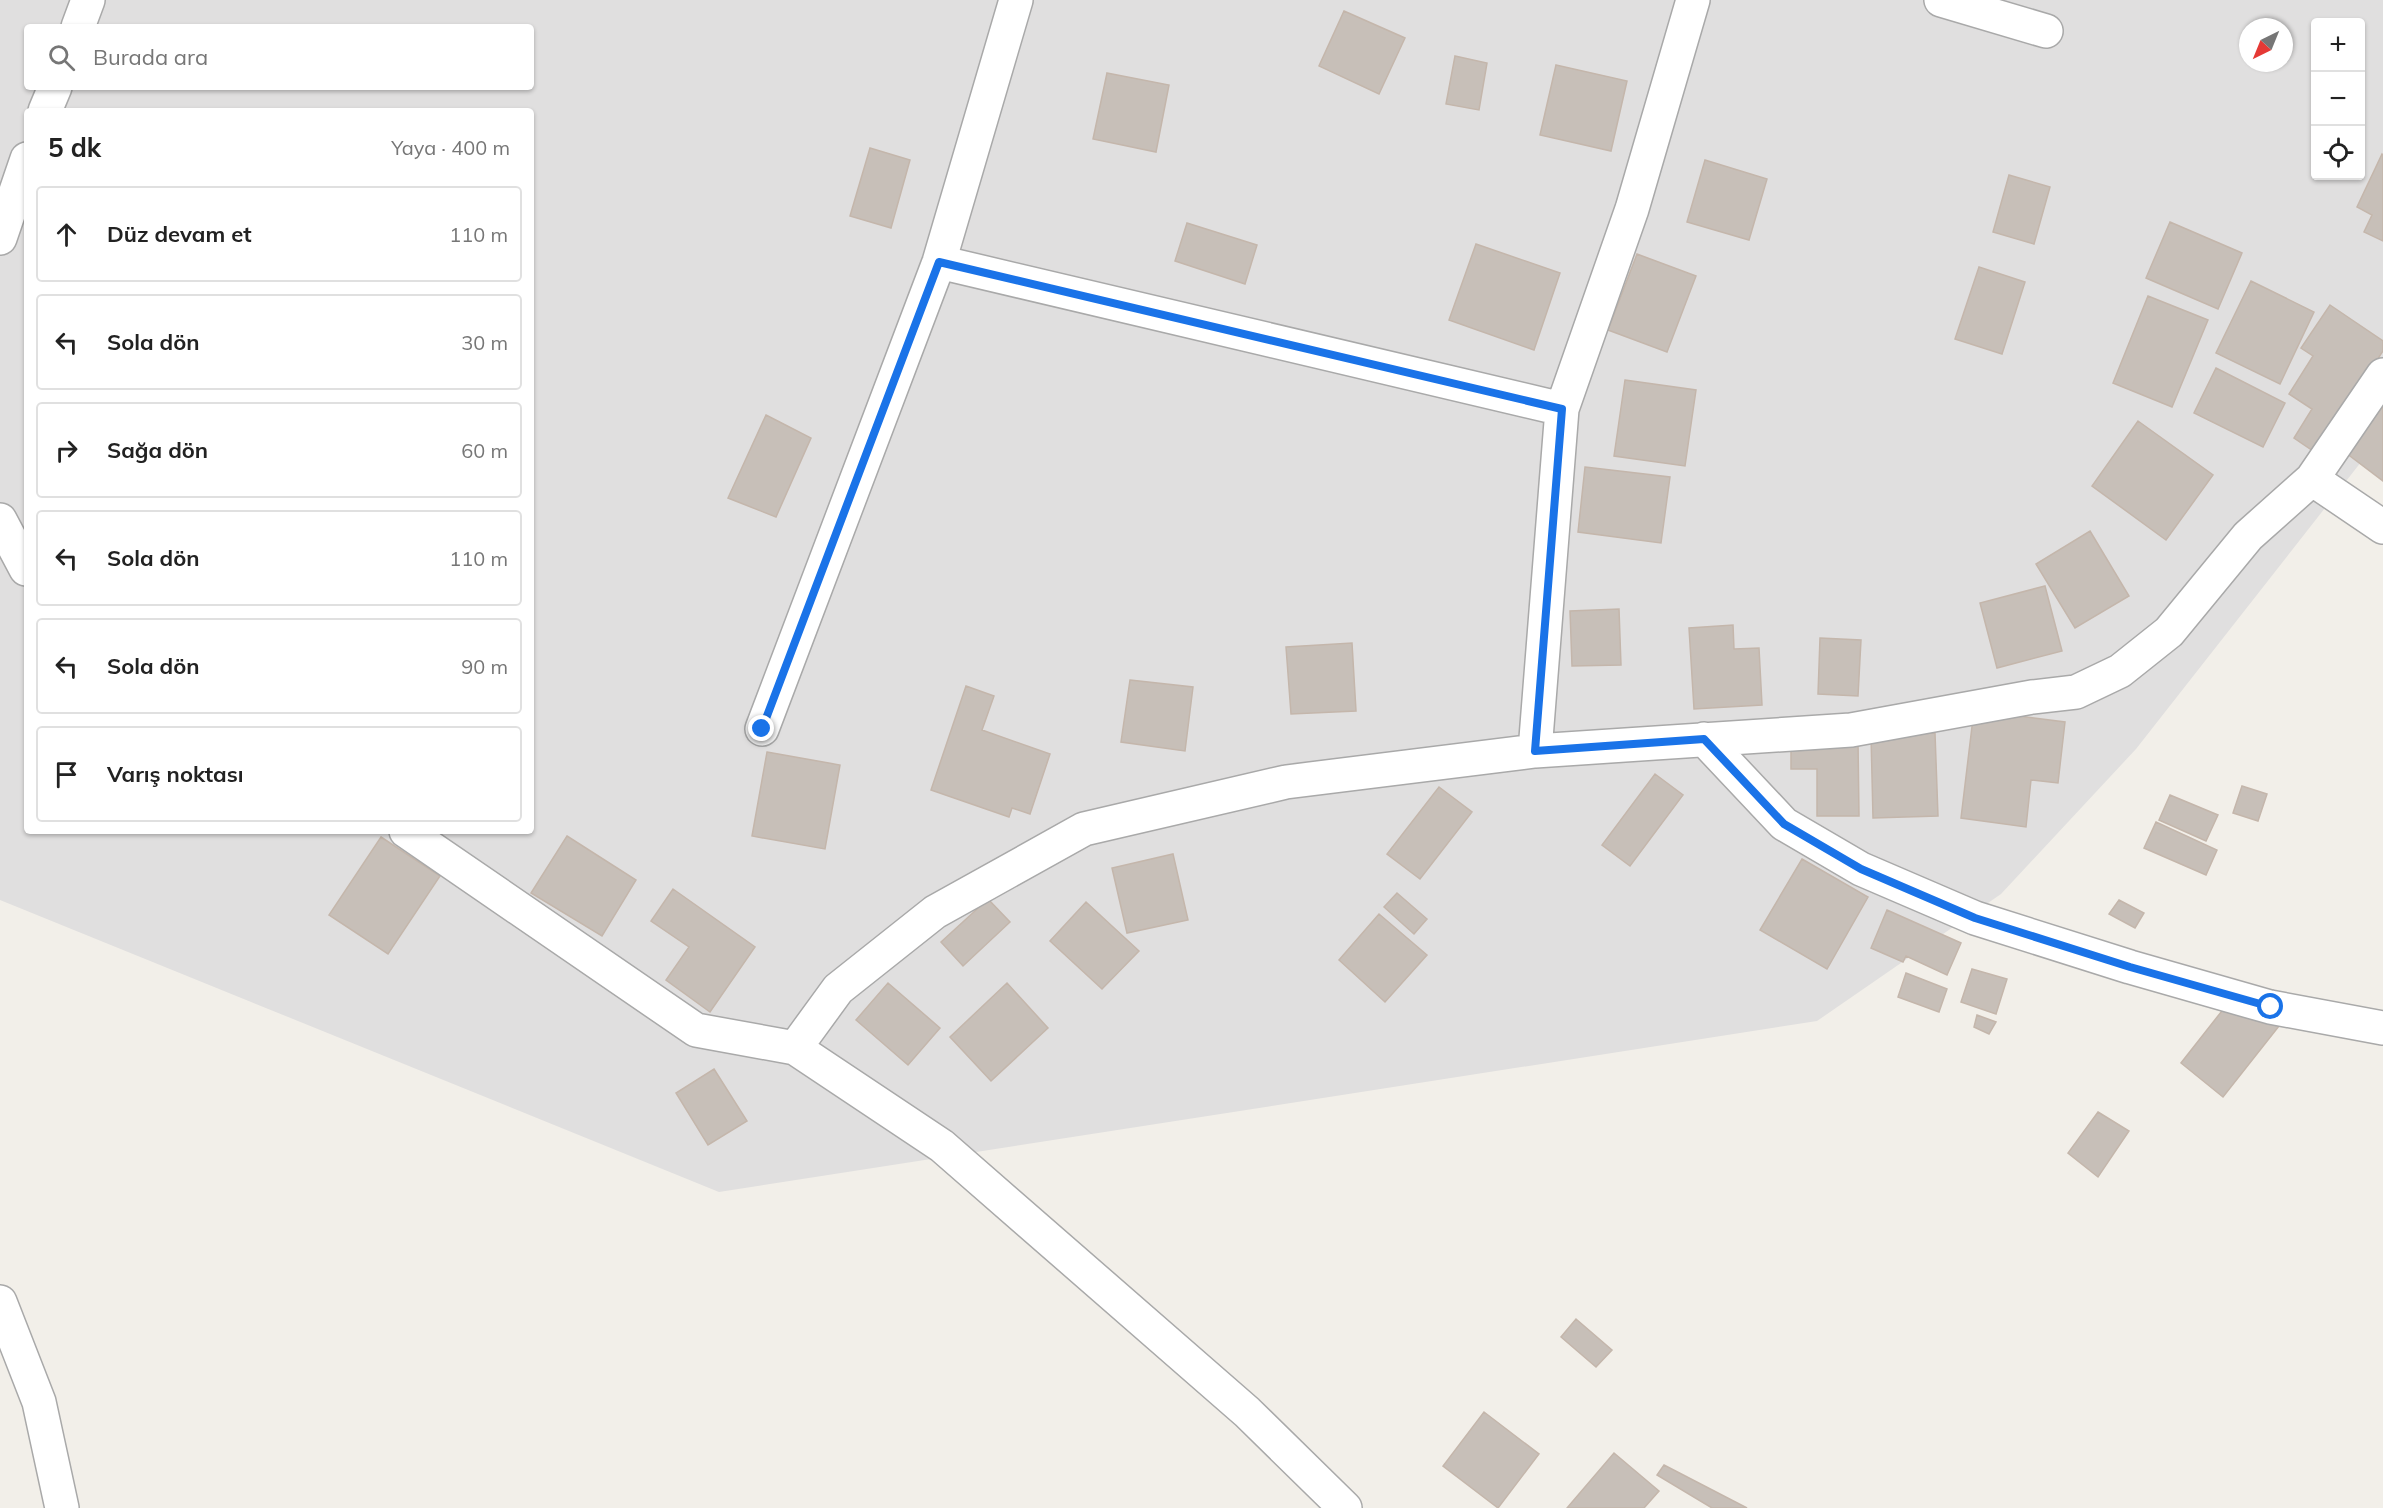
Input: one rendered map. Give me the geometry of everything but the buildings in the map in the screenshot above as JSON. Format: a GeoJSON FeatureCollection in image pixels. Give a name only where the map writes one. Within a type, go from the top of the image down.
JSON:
{"type":"FeatureCollection","features":[{"type":"Feature","properties":{"kind":"street"},"geometry":{"type":"LineString","coordinates":[[79,24],[88,0]]}},
{"type":"Feature","properties":{"kind":"street"},"geometry":{"type":"LineString","coordinates":[[762,729],[939,262],[1016,0]]}},
{"type":"Feature","properties":{"kind":"street"},"geometry":{"type":"LineString","coordinates":[[1535,751],[1562,409],[1632,209],[1693,0]]}},
{"type":"Feature","properties":{"kind":"street"},"geometry":{"type":"LineString","coordinates":[[1941,0],[2046,31]]}},
{"type":"Feature","properties":{"kind":"street"},"geometry":{"type":"LineString","coordinates":[[46,108],[54,90]]}},
{"type":"Feature","properties":{"kind":"street"},"geometry":{"type":"LineString","coordinates":[[0,238],[24,168]]}},
{"type":"Feature","properties":{"kind":"street"},"geometry":{"type":"LineString","coordinates":[[939,262],[1562,409]]}},
{"type":"Feature","properties":{"kind":"street"},"geometry":{"type":"LineString","coordinates":[[795,1048],[838,989],[935,912],[1084,829],[1286,782],[1535,751],[1851,730],[2032,697],[2076,692],[2120,671],[2169,632],[2248,536],[2312,479],[2383,375]]}},
{"type":"Feature","properties":{"kind":"street"},"geometry":{"type":"LineString","coordinates":[[2312,479],[2383,527]]}},
{"type":"Feature","properties":{"kind":"street"},"geometry":{"type":"LineString","coordinates":[[0,520],[24,564]]}},
{"type":"Feature","properties":{"kind":"street"},"geometry":{"type":"LineString","coordinates":[[0,553],[24,567]]}},
{"type":"Feature","properties":{"kind":"street"},"geometry":{"type":"LineString","coordinates":[[1704,739],[1784,824],[1861,869],[1965,913],[2130,967],[2271,1007],[2383,1028]]}},
{"type":"Feature","properties":{"kind":"street"},"geometry":{"type":"LineString","coordinates":[[410,834],[696,1030],[795,1048],[942,1146],[1247,1412],[1345,1508]]}},
{"type":"Feature","properties":{"kind":"street"},"geometry":{"type":"LineString","coordinates":[[0,1302],[39,1402],[62,1508]]}},
{"type":"Feature","properties":{"kind":"shaded area"},"geometry":{"type":"Polygon","coordinates":[[[0,0],[2383,0],[2383,434],[2136,749],[2001,894],[1817,1021],[719,1192],[0,900],[0,0]]]}},
{"type":"Feature","properties":{"kind":"route"},"geometry":{"type":"LineString","coordinates":[[762,729],[939,262],[1562,409],[1535,751],[1704,739],[1784,824],[1861,869],[1975,918],[2130,967],[2271,1007]]}}]}
